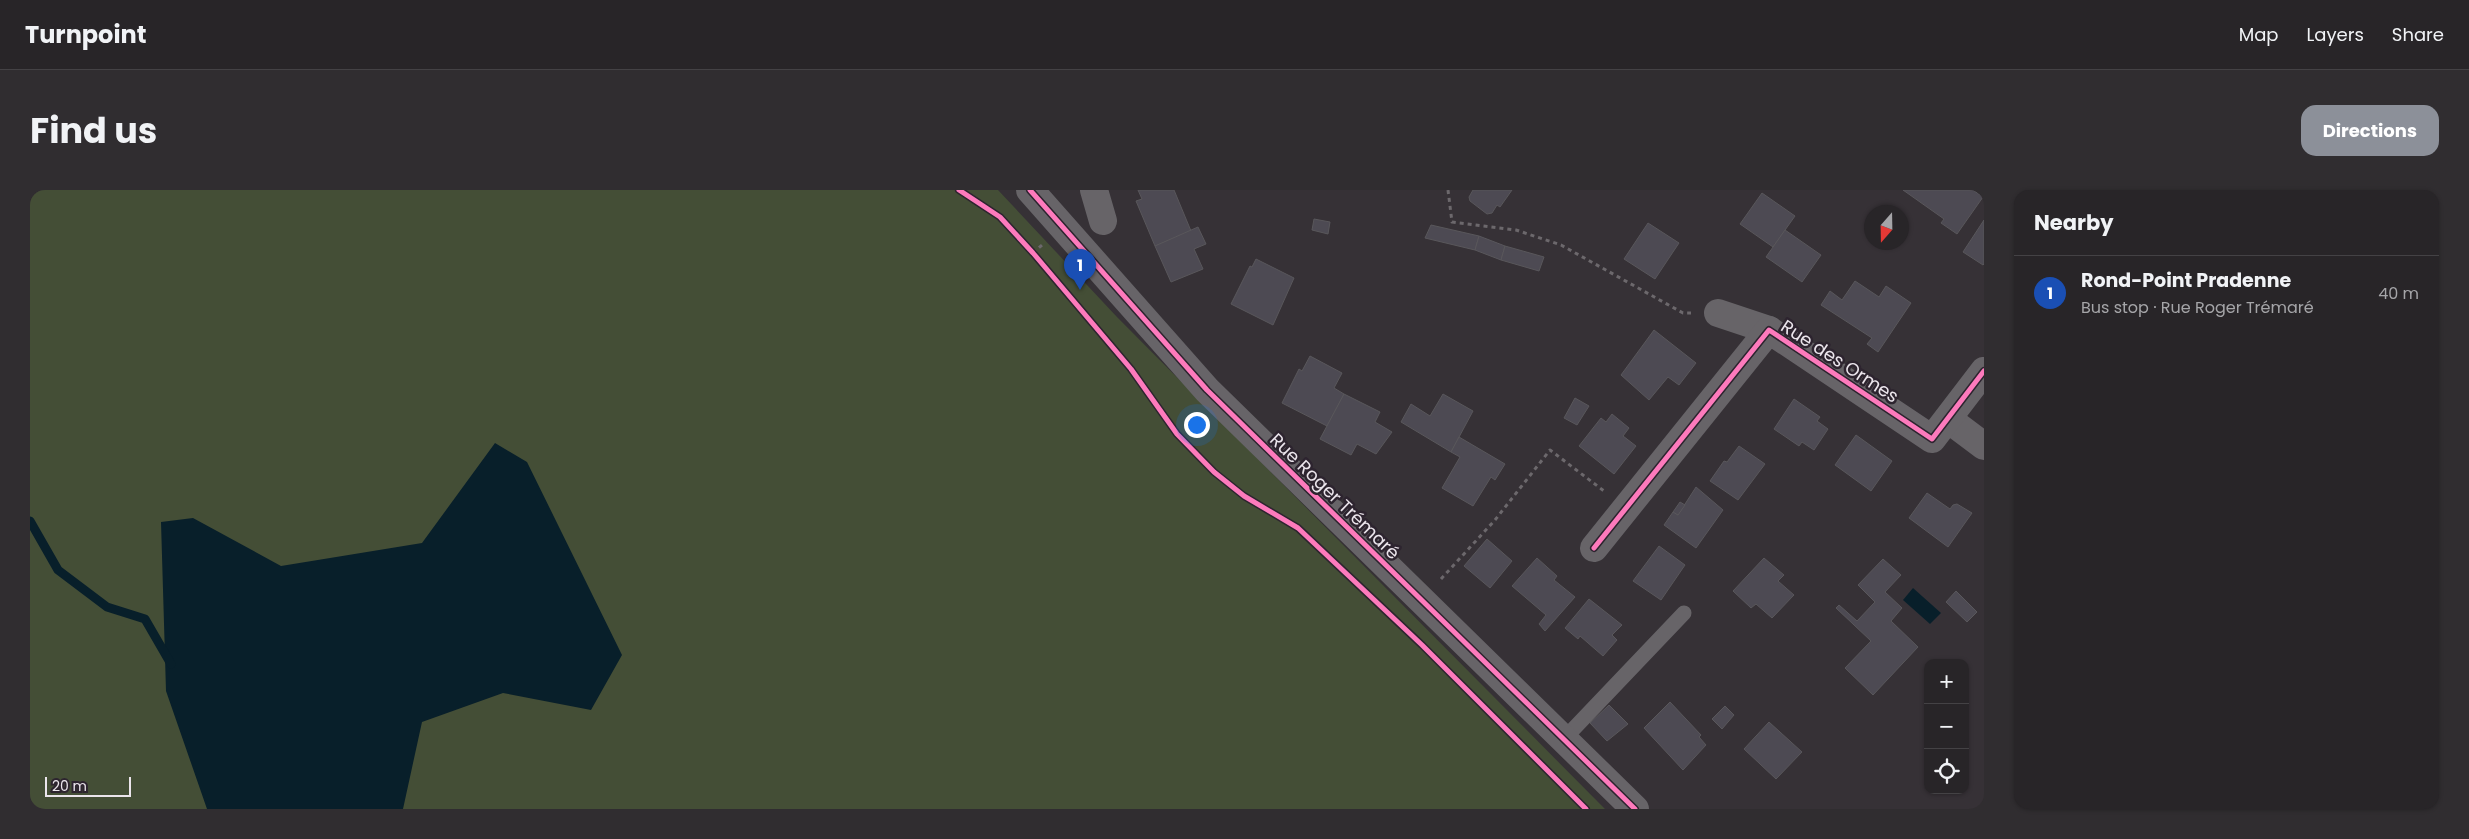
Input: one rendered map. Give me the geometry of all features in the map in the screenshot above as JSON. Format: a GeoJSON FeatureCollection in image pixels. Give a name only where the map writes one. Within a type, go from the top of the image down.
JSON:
{"type":"FeatureCollection","features":[{"type":"Feature","properties":{"kind":"street","name":"Rue Roger Trémaré"},"geometry":{"type":"LineString","coordinates":[[1030,190],[1207,390],[1635,809]]}},
{"type":"Feature","properties":{"kind":"street"},"geometry":{"type":"LineString","coordinates":[[1094,190],[1103,221]]}},
{"type":"Feature","properties":{"kind":"street","name":"Rue des Ormes"},"geometry":{"type":"LineString","coordinates":[[1718,313],[1769,330],[1932,439],[1984,371]]}},
{"type":"Feature","properties":{"kind":"street","name":"Rue des Ormes"},"geometry":{"type":"LineString","coordinates":[[1594,548],[1769,330]]}},
{"type":"Feature","properties":{"kind":"street"},"geometry":{"type":"LineString","coordinates":[[1948,419],[1984,446]]}},
{"type":"Feature","properties":{"kind":"lane"},"geometry":{"type":"LineString","coordinates":[[1563,740],[1684,613]]}},
{"type":"Feature","properties":{"kind":"path"},"geometry":{"type":"LineString","coordinates":[[1448,190],[1452,222],[1516,230],[1561,245],[1683,313],[1718,313]]}},
{"type":"Feature","properties":{"kind":"path"},"geometry":{"type":"LineString","coordinates":[[1027,246],[1039,260]]}},
{"type":"Feature","properties":{"kind":"path"},"geometry":{"type":"LineString","coordinates":[[1422,600],[1495,520],[1550,450],[1626,508]]}},
{"type":"Feature","properties":{"kind":"green space"},"geometry":{"type":"Polygon","coordinates":[[[30,190],[998,190],[1117,317],[1605,809],[30,809],[30,190]]]}},
{"type":"Feature","properties":{"kind":"water"},"geometry":{"type":"Polygon","coordinates":[[[495,443],[527,462],[622,655],[591,710],[503,693],[422,722],[403,809],[207,809],[166,691],[161,522],[193,518],[281,566],[422,543],[495,443]]]}},
{"type":"Feature","properties":{"kind":"water"},"geometry":{"type":"Polygon","coordinates":[[[1913,588],[1941,613],[1930,624],[1903,600],[1913,588]]]}},
{"type":"Feature","properties":{"kind":"building"},"geometry":{"type":"Polygon","coordinates":[[[1138,190],[1174,190],[1191,231],[1155,246],[1136,201],[1142,199],[1138,190]]]}},
{"type":"Feature","properties":{"kind":"building"},"geometry":{"type":"Polygon","coordinates":[[[1473,190],[1512,190],[1500,207],[1497,205],[1492,213],[1487,214],[1470,201],[1469,197],[1473,190]]]}},
{"type":"Feature","properties":{"kind":"building"},"geometry":{"type":"Polygon","coordinates":[[[1903,190],[1973,190],[1983,197],[1957,234],[1941,223],[1944,219],[1903,190]]]}},
{"type":"Feature","properties":{"kind":"building"},"geometry":{"type":"Polygon","coordinates":[[[1762,193],[1795,216],[1773,247],[1740,224],[1762,193]]]}},
{"type":"Feature","properties":{"kind":"building"},"geometry":{"type":"Polygon","coordinates":[[[1314,219],[1330,222],[1328,234],[1312,230],[1314,219]]]}},
{"type":"Feature","properties":{"kind":"building"},"geometry":{"type":"Polygon","coordinates":[[[1984,220],[1984,264],[1983,265],[1963,252],[1984,220]]]}},
{"type":"Feature","properties":{"kind":"building"},"geometry":{"type":"Polygon","coordinates":[[[1648,223],[1679,243],[1655,279],[1624,259],[1648,223]]]}},
{"type":"Feature","properties":{"kind":"building"},"geometry":{"type":"Polygon","coordinates":[[[1431,225],[1479,236],[1475,250],[1425,238],[1431,225]]]}},
{"type":"Feature","properties":{"kind":"building"},"geometry":{"type":"Polygon","coordinates":[[[1198,227],[1206,244],[1194,249],[1203,269],[1171,282],[1155,246],[1198,227]]]}},
{"type":"Feature","properties":{"kind":"building"},"geometry":{"type":"Polygon","coordinates":[[[1785,230],[1821,255],[1802,282],[1766,257],[1785,230]]]}},
{"type":"Feature","properties":{"kind":"building"},"geometry":{"type":"Polygon","coordinates":[[[1479,236],[1505,246],[1501,260],[1475,250],[1479,236]]]}},
{"type":"Feature","properties":{"kind":"building"},"geometry":{"type":"Polygon","coordinates":[[[1505,246],[1544,257],[1539,271],[1501,260],[1505,246]]]}},
{"type":"Feature","properties":{"kind":"building"},"geometry":{"type":"Polygon","coordinates":[[[1256,259],[1294,278],[1273,325],[1231,304],[1250,266],[1252,267],[1256,259]]]}},
{"type":"Feature","properties":{"kind":"building"},"geometry":{"type":"Polygon","coordinates":[[[1855,281],[1879,297],[1886,286],[1911,303],[1878,352],[1867,344],[1872,338],[1821,305],[1830,291],[1842,300],[1855,281]]]}},
{"type":"Feature","properties":{"kind":"building"},"geometry":{"type":"Polygon","coordinates":[[[1654,330],[1696,363],[1679,385],[1668,377],[1649,400],[1621,375],[1654,330]]]}},
{"type":"Feature","properties":{"kind":"building"},"geometry":{"type":"Polygon","coordinates":[[[1310,356],[1342,373],[1334,388],[1344,394],[1327,426],[1282,403],[1299,369],[1302,371],[1310,356]]]}},
{"type":"Feature","properties":{"kind":"building"},"geometry":{"type":"Polygon","coordinates":[[[1344,394],[1380,412],[1375,422],[1392,432],[1376,454],[1357,444],[1351,455],[1320,439],[1344,394]]]}},
{"type":"Feature","properties":{"kind":"building"},"geometry":{"type":"Polygon","coordinates":[[[1443,394],[1473,411],[1451,452],[1401,422],[1411,404],[1430,416],[1443,394]]]}},
{"type":"Feature","properties":{"kind":"building"},"geometry":{"type":"Polygon","coordinates":[[[1575,398],[1589,406],[1577,425],[1564,418],[1575,398]]]}},
{"type":"Feature","properties":{"kind":"building"},"geometry":{"type":"Polygon","coordinates":[[[1794,399],[1820,417],[1817,421],[1828,429],[1814,450],[1802,442],[1799,446],[1774,429],[1794,399]]]}},
{"type":"Feature","properties":{"kind":"building"},"geometry":{"type":"Polygon","coordinates":[[[1612,414],[1629,428],[1623,436],[1636,446],[1614,474],[1579,446],[1601,418],[1606,422],[1612,414]]]}},
{"type":"Feature","properties":{"kind":"building"},"geometry":{"type":"Polygon","coordinates":[[[1856,435],[1892,461],[1871,491],[1835,465],[1856,435]]]}},
{"type":"Feature","properties":{"kind":"building"},"geometry":{"type":"Polygon","coordinates":[[[1459,437],[1505,464],[1495,480],[1491,477],[1473,506],[1442,488],[1460,457],[1451,452],[1459,437]]]}},
{"type":"Feature","properties":{"kind":"building"},"geometry":{"type":"Polygon","coordinates":[[[1739,446],[1765,464],[1738,500],[1710,481],[1724,461],[1727,462],[1739,446]]]}},
{"type":"Feature","properties":{"kind":"building"},"geometry":{"type":"Polygon","coordinates":[[[1696,487],[1723,510],[1696,548],[1664,525],[1673,512],[1678,515],[1696,487]]]}},
{"type":"Feature","properties":{"kind":"building"},"geometry":{"type":"Polygon","coordinates":[[[1927,493],[1950,509],[1953,505],[1957,504],[1972,513],[1948,547],[1909,518],[1927,493]]]}},
{"type":"Feature","properties":{"kind":"building"},"geometry":{"type":"Polygon","coordinates":[[[1680,502],[1685,505],[1678,515],[1673,512],[1680,502]]]}},
{"type":"Feature","properties":{"kind":"building"},"geometry":{"type":"Polygon","coordinates":[[[1487,539],[1512,561],[1490,588],[1464,566],[1487,539]]]}},
{"type":"Feature","properties":{"kind":"building"},"geometry":{"type":"Polygon","coordinates":[[[1659,546],[1685,565],[1661,600],[1633,581],[1659,546]]]}},
{"type":"Feature","properties":{"kind":"building"},"geometry":{"type":"Polygon","coordinates":[[[1537,558],[1557,576],[1554,580],[1575,597],[1545,631],[1539,624],[1546,615],[1512,586],[1537,558]]]}},
{"type":"Feature","properties":{"kind":"building"},"geometry":{"type":"Polygon","coordinates":[[[1764,558],[1784,575],[1778,581],[1794,595],[1772,618],[1756,604],[1751,608],[1733,591],[1764,558]]]}},
{"type":"Feature","properties":{"kind":"building"},"geometry":{"type":"Polygon","coordinates":[[[1883,559],[1901,575],[1885,592],[1902,608],[1891,621],[1918,647],[1873,695],[1845,668],[1871,641],[1836,608],[1839,605],[1857,621],[1875,602],[1858,585],[1883,559]]]}},
{"type":"Feature","properties":{"kind":"building"},"geometry":{"type":"Polygon","coordinates":[[[1956,591],[1977,612],[1967,622],[1946,602],[1956,591]]]}},
{"type":"Feature","properties":{"kind":"building"},"geometry":{"type":"Polygon","coordinates":[[[1589,599],[1622,625],[1612,635],[1617,640],[1603,656],[1580,636],[1578,639],[1565,628],[1589,599]]]}},
{"type":"Feature","properties":{"kind":"building"},"geometry":{"type":"Polygon","coordinates":[[[1670,702],[1701,735],[1699,737],[1706,745],[1683,770],[1644,728],[1670,702]]]}},
{"type":"Feature","properties":{"kind":"building"},"geometry":{"type":"Polygon","coordinates":[[[1609,705],[1628,724],[1607,741],[1590,723],[1609,705]]]}},
{"type":"Feature","properties":{"kind":"building"},"geometry":{"type":"Polygon","coordinates":[[[1725,706],[1734,715],[1722,729],[1712,719],[1725,706]]]}},
{"type":"Feature","properties":{"kind":"building"},"geometry":{"type":"Polygon","coordinates":[[[1769,722],[1802,752],[1776,779],[1744,749],[1769,722]]]}},
{"type":"Feature","properties":{"kind":"waterway"},"geometry":{"type":"LineString","coordinates":[[30,521],[58,570],[107,607],[145,619],[171,664]]}},
{"type":"Feature","properties":{"kind":"cycle path"},"geometry":{"type":"LineString","coordinates":[[959,190],[1000,217],[1033,253],[1131,369],[1177,434],[1214,472],[1244,496],[1298,528],[1422,645],[1586,809]]}},
{"type":"Feature","properties":{"kind":"cycle path"},"geometry":{"type":"LineString","coordinates":[[1030,190],[1207,390],[1635,809]]}},
{"type":"Feature","properties":{"kind":"cycle path"},"geometry":{"type":"LineString","coordinates":[[1594,548],[1769,330],[1932,439],[1984,371]]}},
{"type":"Feature","properties":{"kind":"place","name":"Rond-Point Pradenne"},"geometry":{"type":"Point","coordinates":[1080,290]}}]}
